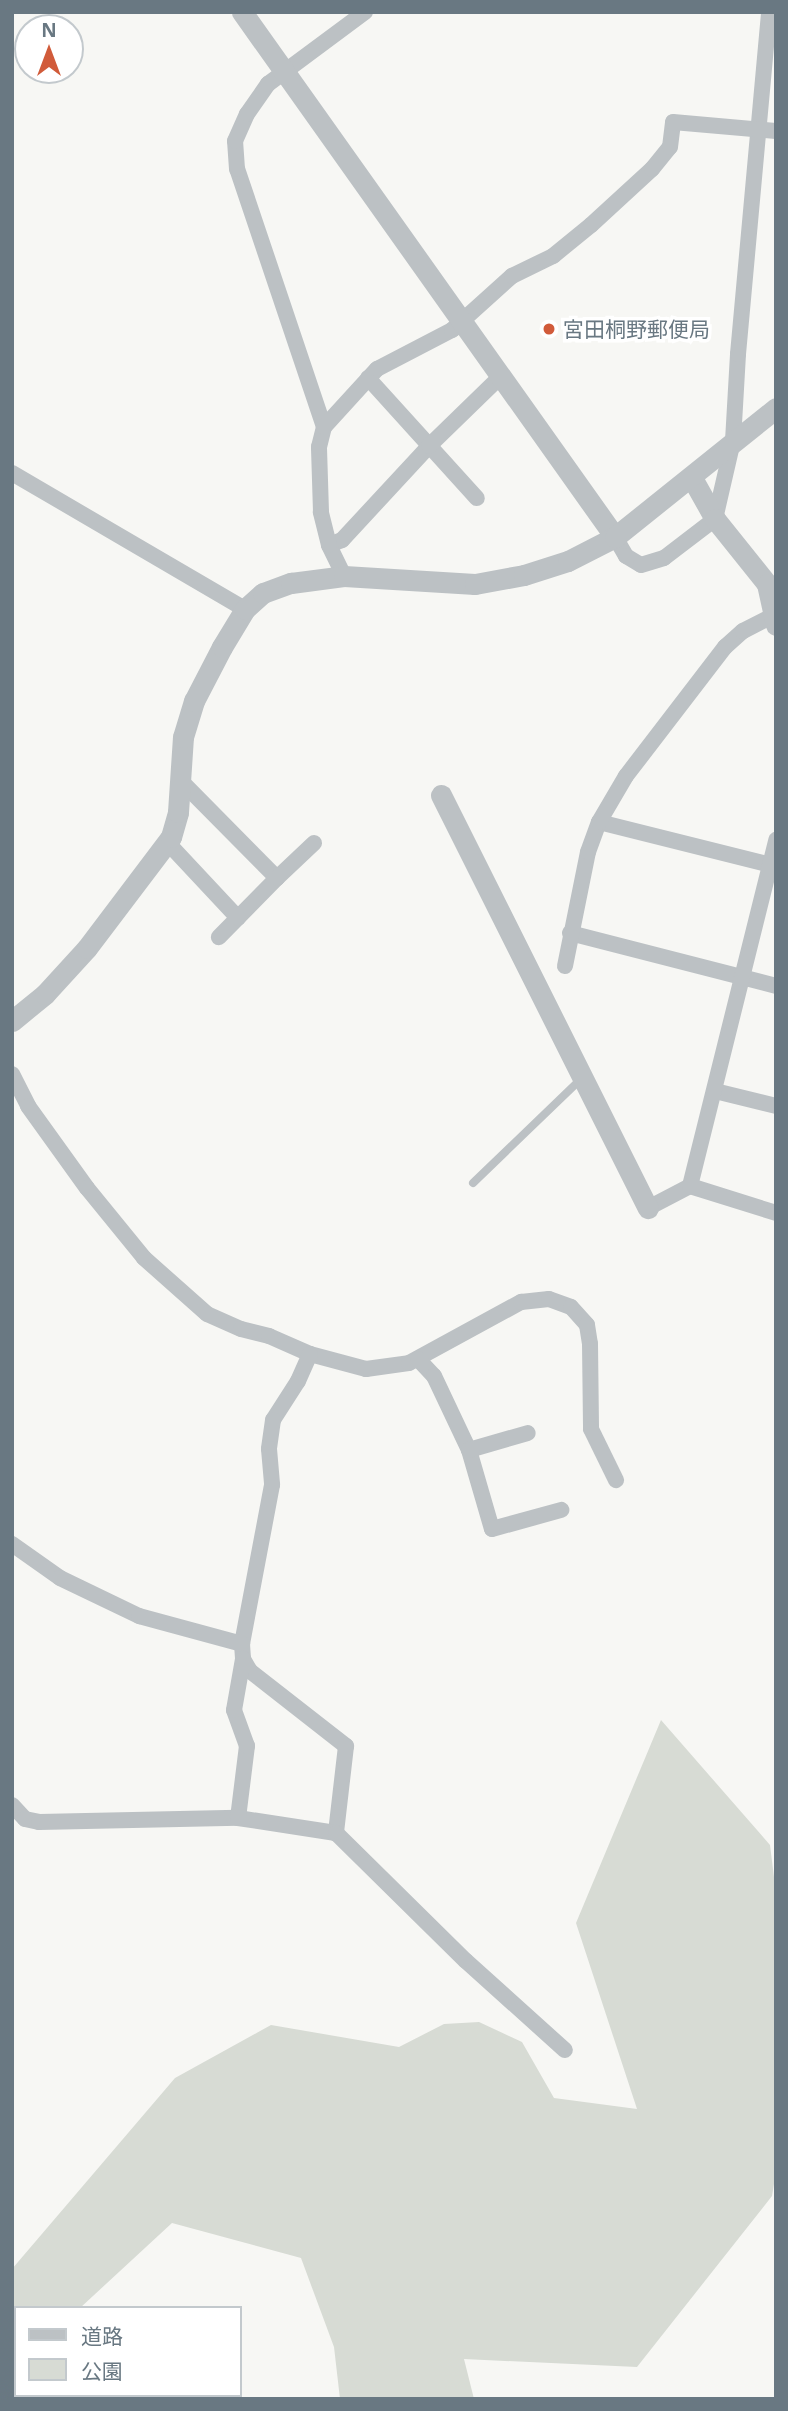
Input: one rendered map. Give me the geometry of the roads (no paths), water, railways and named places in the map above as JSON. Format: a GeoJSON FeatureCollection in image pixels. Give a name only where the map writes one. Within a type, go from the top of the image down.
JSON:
{"type":"FeatureCollection","features":[{"type":"Feature","properties":{"kind":"street"},"geometry":{"type":"LineString","coordinates":[[242,12],[626,556],[641,565],[664,558],[715,519],[733,441],[738,354],[768,130],[769,12]]}},
{"type":"Feature","properties":{"kind":"street"},"geometry":{"type":"LineString","coordinates":[[324,427],[241,182],[234,152],[235,141],[247,114],[268,84],[365,12]]}},
{"type":"Feature","properties":{"kind":"street"},"geometry":{"type":"LineString","coordinates":[[344,576],[329,545],[319,497],[319,447],[324,427],[368,378],[394,358],[436,339],[462,322],[512,276],[562,249],[652,169],[670,147],[673,122],[768,130]]}},
{"type":"Feature","properties":{"kind":"street"},"geometry":{"type":"LineString","coordinates":[[329,545],[342,540],[429,446],[500,377]]}},
{"type":"Feature","properties":{"kind":"street"},"geometry":{"type":"LineString","coordinates":[[368,378],[477,498]]}},
{"type":"Feature","properties":{"kind":"street"},"geometry":{"type":"LineString","coordinates":[[12,1021],[45,994],[87,948],[167,842],[178,812],[183,737],[194,701],[222,647],[246,609],[262,593],[291,583],[344,576],[475,584],[524,575],[568,561],[615,537],[692,478],[733,441],[776,408]]}},
{"type":"Feature","properties":{"kind":"street"},"geometry":{"type":"LineString","coordinates":[[12,473],[246,609]]}},
{"type":"Feature","properties":{"kind":"street"},"geometry":{"type":"LineString","coordinates":[[565,966],[587,852],[598,822],[626,776],[725,647],[743,631],[775,620],[767,584],[715,519],[692,478]]}},
{"type":"Feature","properties":{"kind":"street"},"geometry":{"type":"LineString","coordinates":[[180,780],[276,878]]}},
{"type":"Feature","properties":{"kind":"street"},"geometry":{"type":"LineString","coordinates":[[441,795],[648,1208],[690,1186],[776,1213]]}},
{"type":"Feature","properties":{"kind":"street"},"geometry":{"type":"LineString","coordinates":[[598,822],[773,865]]}},
{"type":"Feature","properties":{"kind":"street"},"geometry":{"type":"LineString","coordinates":[[690,1186],[741,977],[773,865],[776,840]]}},
{"type":"Feature","properties":{"kind":"street"},"geometry":{"type":"LineString","coordinates":[[167,842],[237,918]]}},
{"type":"Feature","properties":{"kind":"street"},"geometry":{"type":"LineString","coordinates":[[219,937],[314,843]]}},
{"type":"Feature","properties":{"kind":"street"},"geometry":{"type":"LineString","coordinates":[[570,933],[776,986]]}},
{"type":"Feature","properties":{"kind":"street"},"geometry":{"type":"LineString","coordinates":[[12,1074],[35,1116],[87,1188],[144,1258],[207,1314],[310,1354],[366,1369],[402,1365],[418,1359],[521,1302],[549,1299],[571,1307],[587,1325],[590,1343],[591,1429],[616,1480]]}},
{"type":"Feature","properties":{"kind":"street"},"geometry":{"type":"LineString","coordinates":[[715,1091],[776,1106]]}},
{"type":"Feature","properties":{"kind":"street"},"geometry":{"type":"LineString","coordinates":[[237,1818],[247,1746],[234,1710],[272,1485],[269,1449],[273,1420],[310,1354]]}},
{"type":"Feature","properties":{"kind":"street"},"geometry":{"type":"LineString","coordinates":[[418,1359],[434,1376],[469,1450],[492,1529],[561,1510]]}},
{"type":"Feature","properties":{"kind":"street"},"geometry":{"type":"LineString","coordinates":[[469,1450],[528,1433]]}},
{"type":"Feature","properties":{"kind":"street"},"geometry":{"type":"LineString","coordinates":[[12,1544],[60,1578],[139,1616],[242,1651],[250,1671],[346,1746],[336,1833]]}},
{"type":"Feature","properties":{"kind":"street"},"geometry":{"type":"LineString","coordinates":[[12,1805],[24,1819],[39,1822],[237,1818],[336,1833],[466,1961],[565,2050]]}},
{"type":"Feature","properties":{"kind":"lane"},"geometry":{"type":"LineString","coordinates":[[473,1183],[583,1077]]}},
{"type":"Feature","properties":{"kind":"place","name":"宮田桐野郵便局"},"geometry":{"type":"Point","coordinates":[549,329]}}]}
